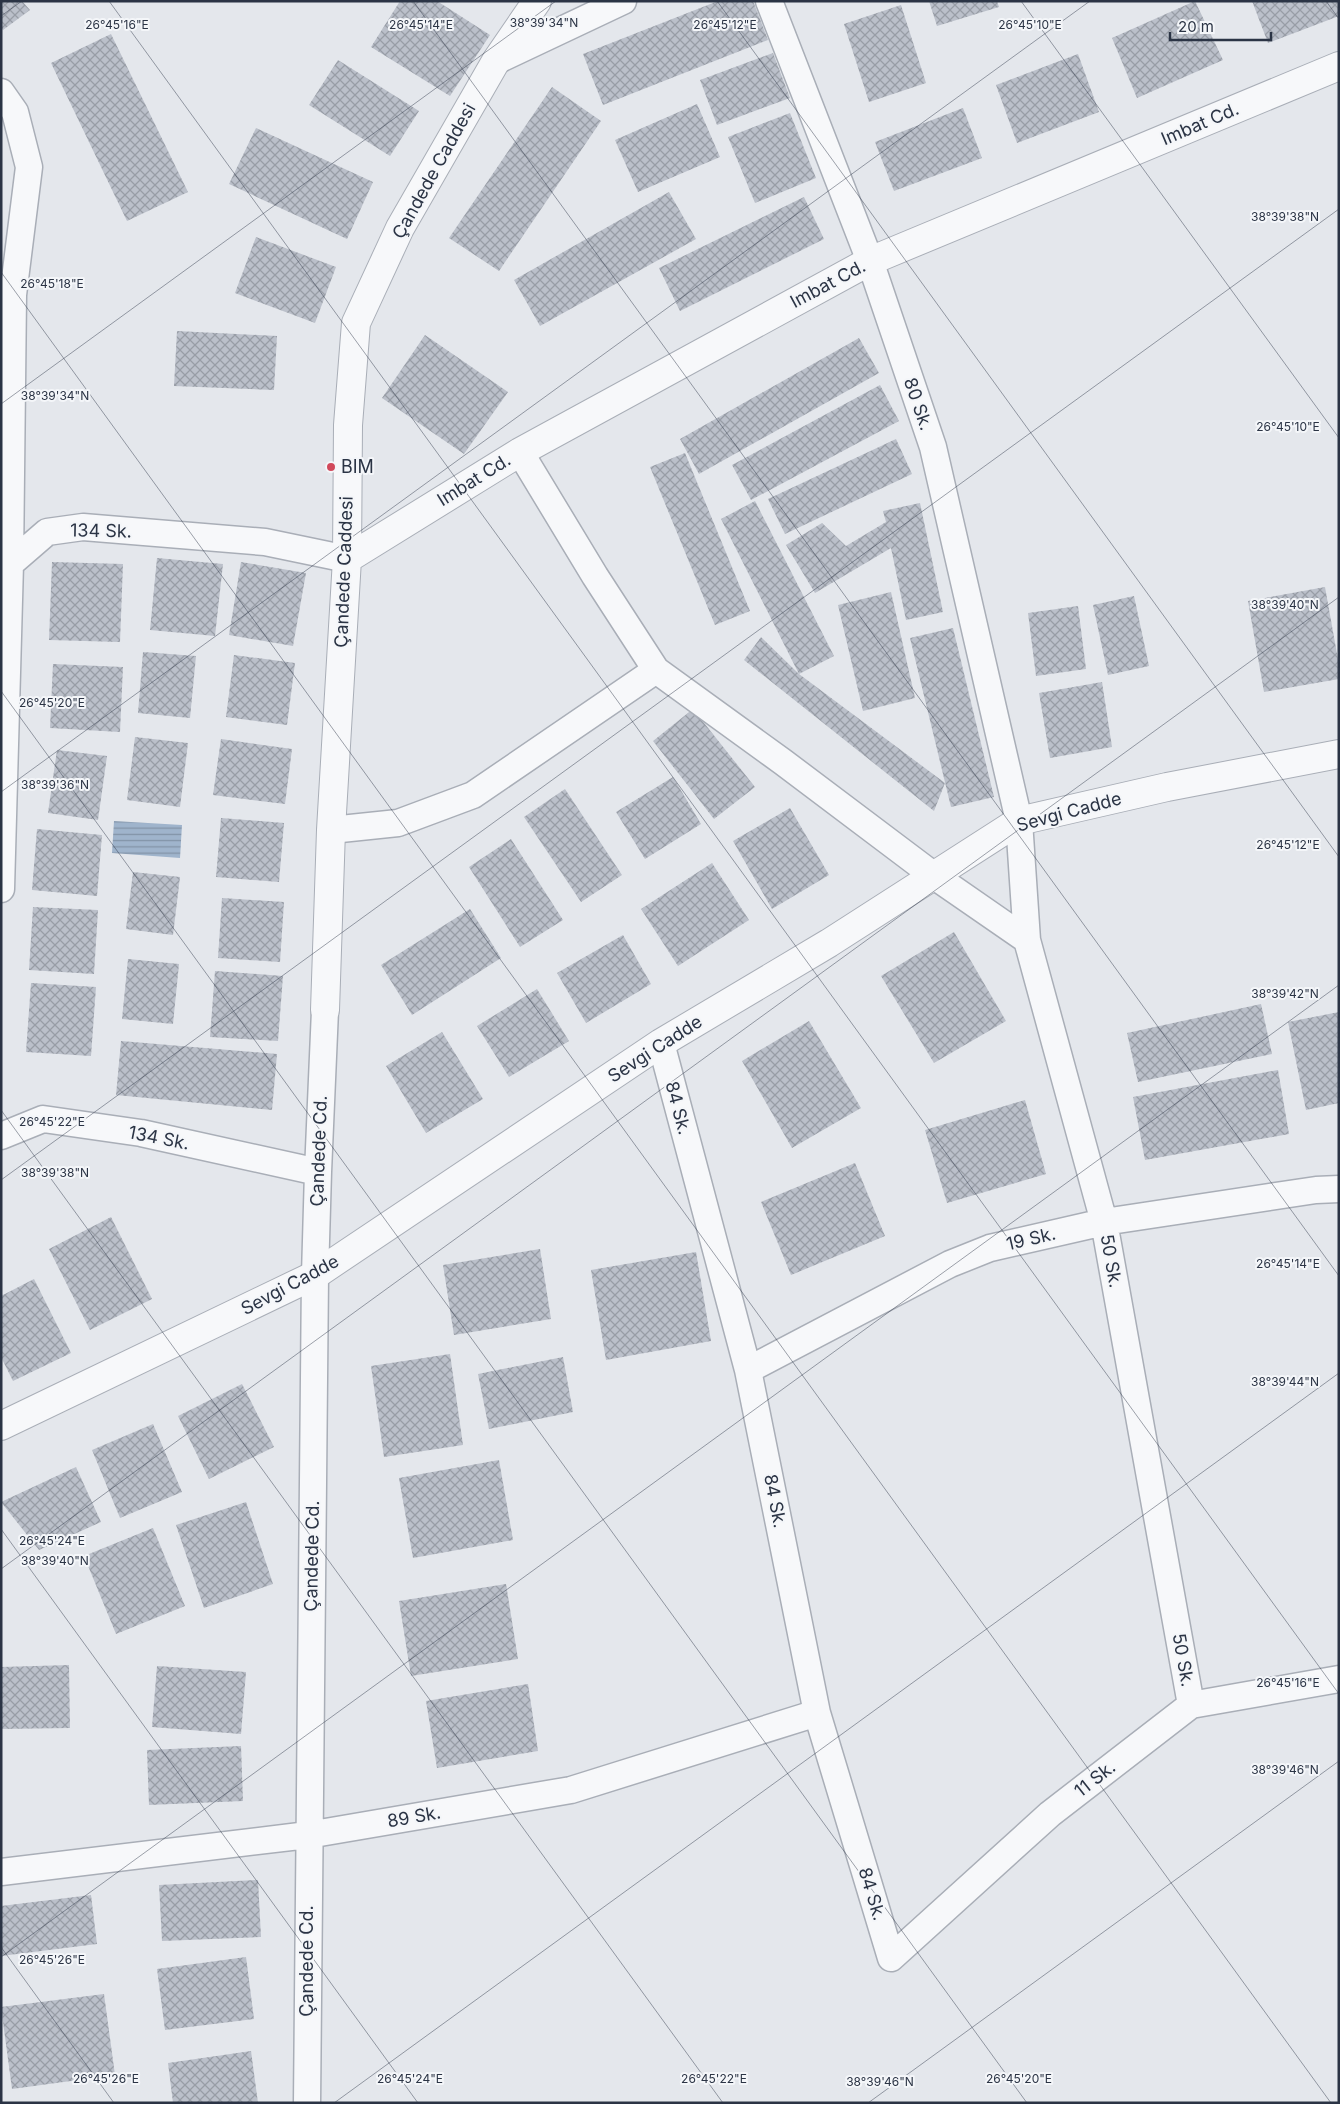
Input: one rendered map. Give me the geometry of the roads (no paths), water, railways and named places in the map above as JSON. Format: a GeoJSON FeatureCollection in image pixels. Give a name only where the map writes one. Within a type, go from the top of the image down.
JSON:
{"type":"FeatureCollection","features":[{"type":"Feature","properties":{"kind":"street","name":"Çandede Caddesi"},"geometry":{"type":"LineString","coordinates":[[325,1010],[331,830],[347,560],[348,425],[356,323],[400,228],[496,61],[537,1]]}},
{"type":"Feature","properties":{"kind":"street"},"geometry":{"type":"LineString","coordinates":[[496,61],[623,1]]}},
{"type":"Feature","properties":{"kind":"street","name":"80 Sk."},"geometry":{"type":"LineString","coordinates":[[769,1],[870,261],[933,447],[1019,821]]}},
{"type":"Feature","properties":{"kind":"street","name":"Imbat Cd."},"geometry":{"type":"LineString","coordinates":[[347,560],[520,452],[870,261],[1339,66]]}},
{"type":"Feature","properties":{"kind":"street"},"geometry":{"type":"LineString","coordinates":[[1,92],[15,112],[29,167],[13,295],[5,564],[1,889]]}},
{"type":"Feature","properties":{"kind":"street"},"geometry":{"type":"LineString","coordinates":[[520,452],[595,576],[656,670],[783,762],[933,875],[1027,940]]}},
{"type":"Feature","properties":{"kind":"street","name":"134 Sk."},"geometry":{"type":"LineString","coordinates":[[5,564],[47,532],[82,527],[265,542],[347,560]]}},
{"type":"Feature","properties":{"kind":"street"},"geometry":{"type":"LineString","coordinates":[[331,830],[398,823],[473,794],[656,670]]}},
{"type":"Feature","properties":{"kind":"street","name":"Sevgi Cadde"},"geometry":{"type":"LineString","coordinates":[[1,1426],[315,1275],[661,1043],[829,943],[1019,821],[1166,787],[1339,754]]}},
{"type":"Feature","properties":{"kind":"street","name":"50 Sk."},"geometry":{"type":"LineString","coordinates":[[1019,821],[1027,940],[1104,1222],[1191,1705]]}},
{"type":"Feature","properties":{"kind":"street","name":"Çandede Cd."},"geometry":{"type":"LineString","coordinates":[[307,2103],[308,1835],[315,1275],[325,1010]]}},
{"type":"Feature","properties":{"kind":"street","name":"84 Sk."},"geometry":{"type":"LineString","coordinates":[[661,1043],[748,1370],[817,1713],[891,1958]]}},
{"type":"Feature","properties":{"kind":"street","name":"134 Sk."},"geometry":{"type":"LineString","coordinates":[[1,1136],[43,1119],[141,1133],[318,1172]]}},
{"type":"Feature","properties":{"kind":"street","name":"19 Sk."},"geometry":{"type":"LineString","coordinates":[[748,1370],[950,1264],[990,1248],[1104,1222],[1316,1190],[1339,1189]]}},
{"type":"Feature","properties":{"kind":"street","name":"11 Sk."},"geometry":{"type":"LineString","coordinates":[[891,1958],[1050,1814],[1191,1705],[1339,1679]]}},
{"type":"Feature","properties":{"kind":"street","name":"89 Sk."},"geometry":{"type":"LineString","coordinates":[[1,1872],[308,1835],[571,1790],[817,1713]]}},
{"type":"Feature","properties":{"kind":"water"},"geometry":{"type":"Polygon","coordinates":[[[114,821],[182,825],[180,858],[112,853],[114,821]]]}},
{"type":"Feature","properties":{"kind":"place","name":"BIM"},"geometry":{"type":"Point","coordinates":[331,467]}}]}
